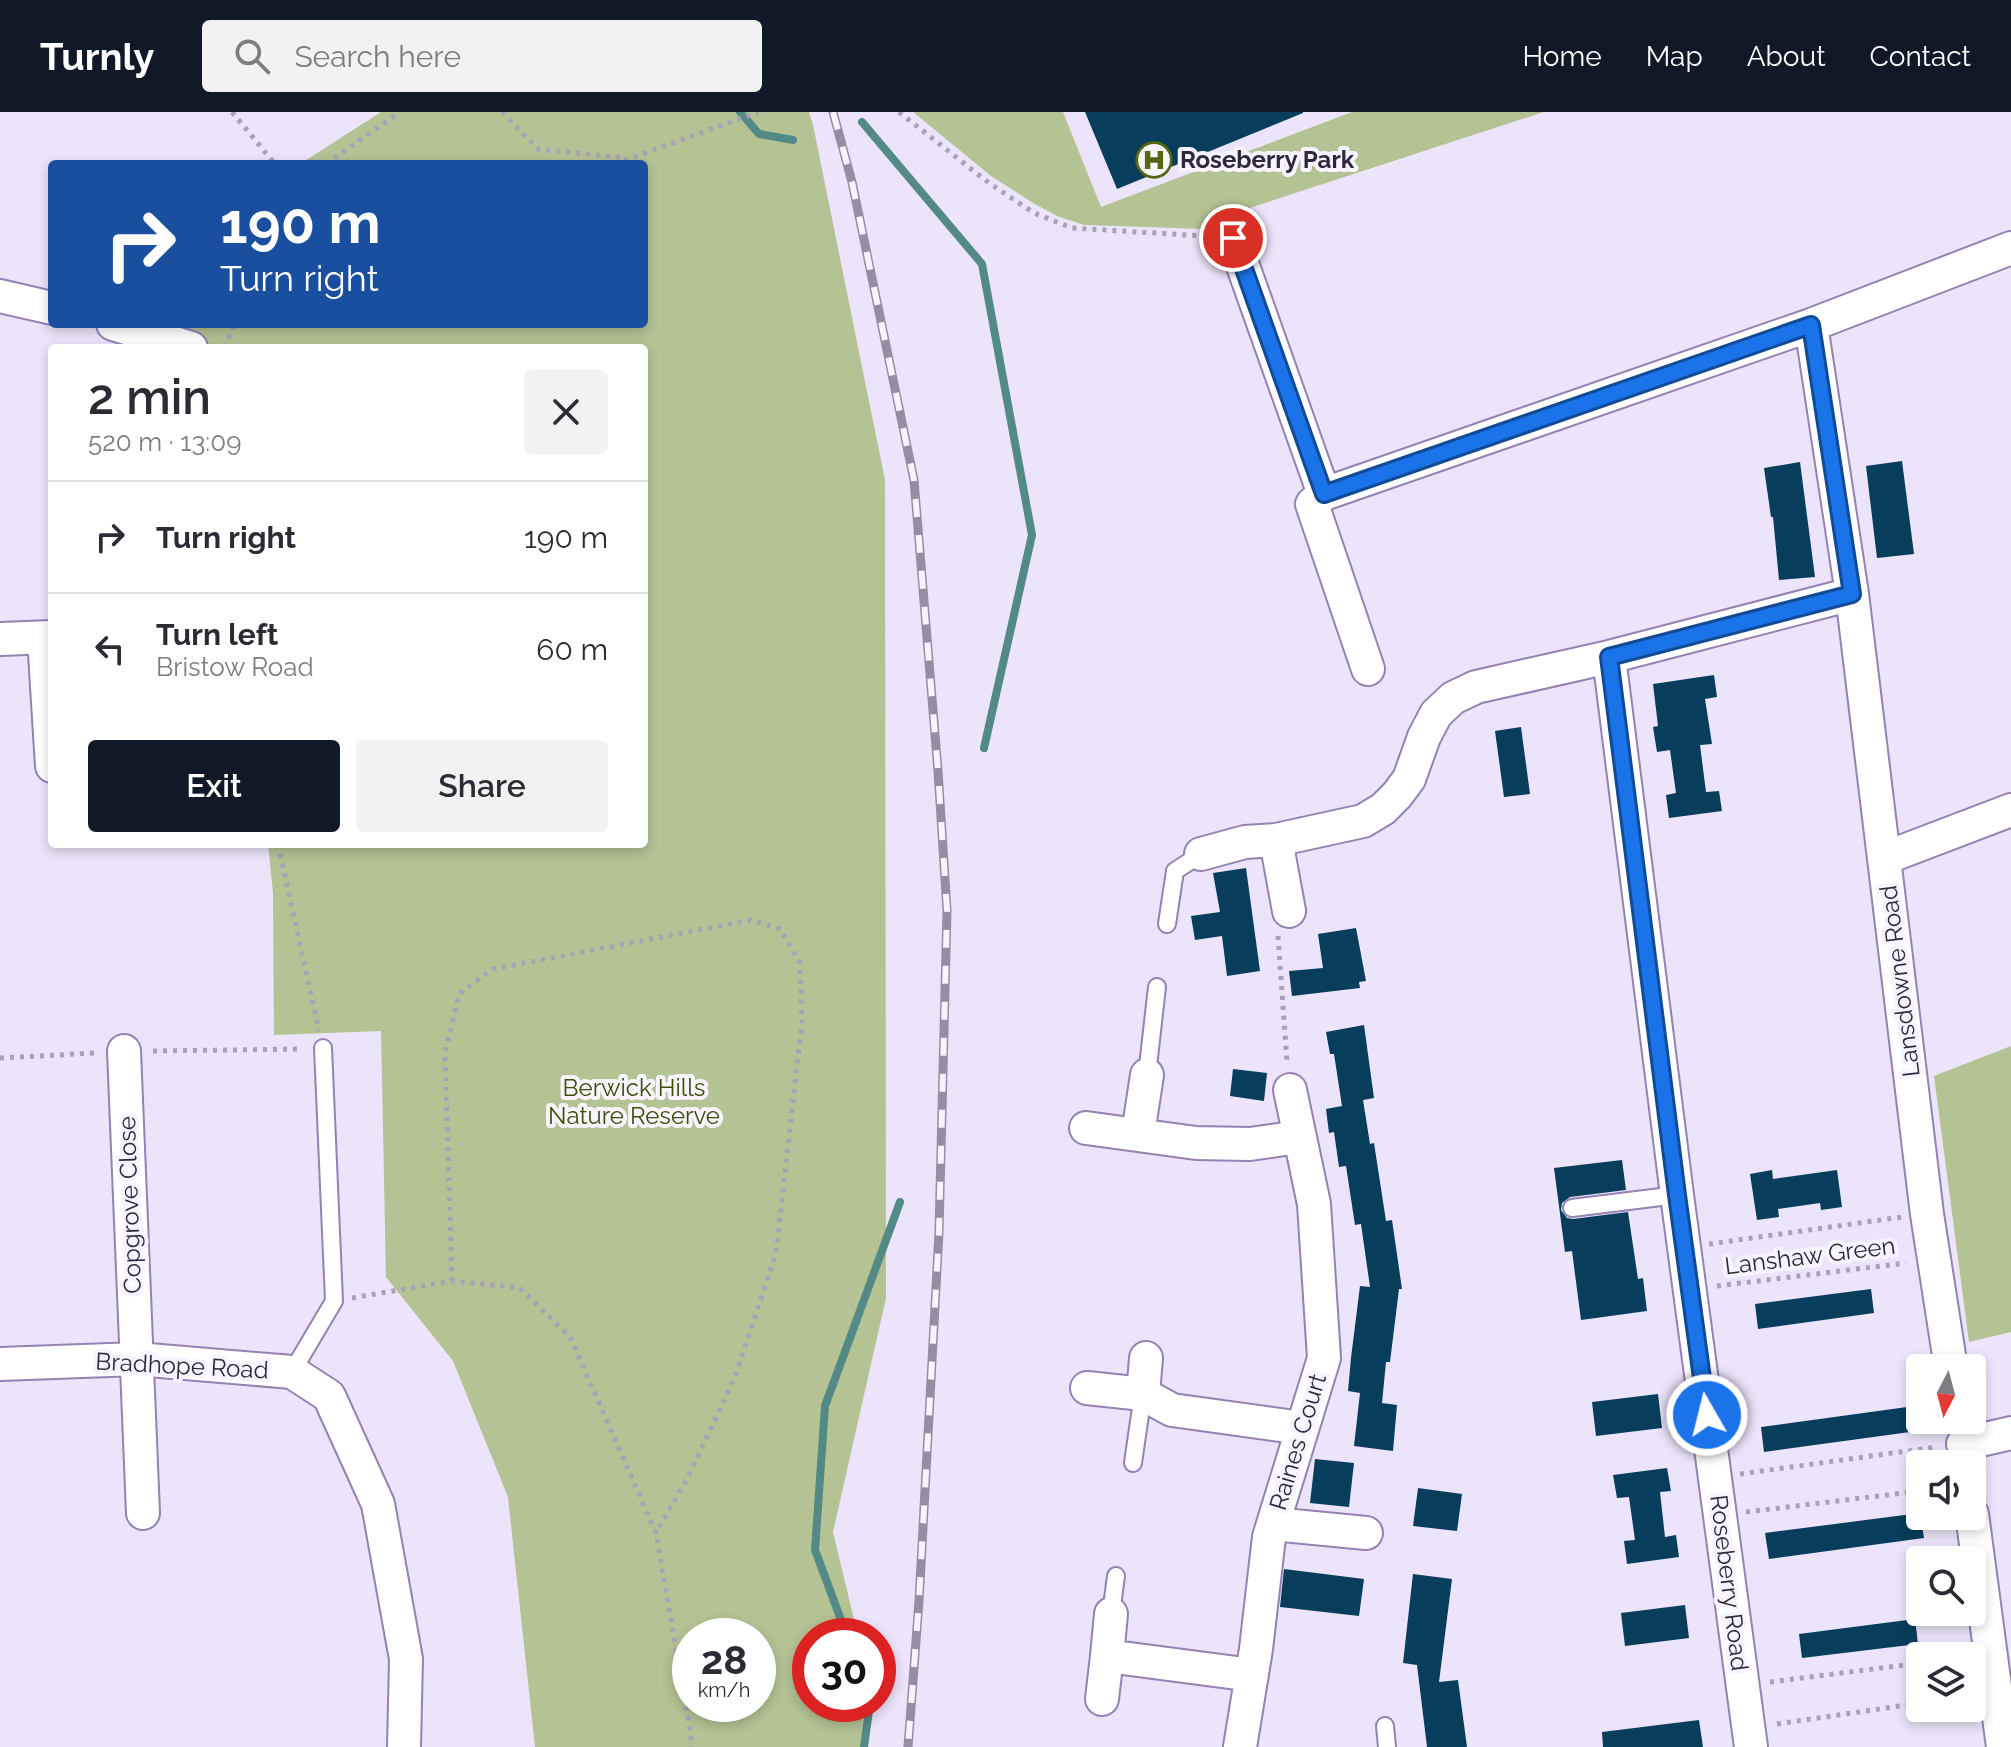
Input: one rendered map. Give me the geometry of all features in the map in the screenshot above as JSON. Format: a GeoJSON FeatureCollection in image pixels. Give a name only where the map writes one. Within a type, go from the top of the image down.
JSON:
{"type":"FeatureCollection","features":[{"type":"Feature","properties":{"kind":"street"},"geometry":{"type":"LineString","coordinates":[[1233,238],[1318,499],[1368,669]]}},
{"type":"Feature","properties":{"kind":"street"},"geometry":{"type":"LineString","coordinates":[[1318,499],[1811,325],[2011,248]]}},
{"type":"Feature","properties":{"kind":"street"},"geometry":{"type":"LineString","coordinates":[[0,296],[48,307]]}},
{"type":"Feature","properties":{"kind":"street","name":"Lansdowne Road"},"geometry":{"type":"LineString","coordinates":[[1811,325],[1852,594],[1927,1214],[1949,1354]]}},
{"type":"Feature","properties":{"kind":"street"},"geometry":{"type":"LineString","coordinates":[[126,328],[178,344]]}},
{"type":"Feature","properties":{"kind":"street"},"geometry":{"type":"LineString","coordinates":[[1201,854],[1245,842],[1276,840],[1363,821],[1383,809],[1409,779],[1436,714],[1453,698],[1476,687],[1609,657],[1852,594]]}},
{"type":"Feature","properties":{"kind":"street"},"geometry":{"type":"LineString","coordinates":[[0,639],[48,637]]}},
{"type":"Feature","properties":{"kind":"street","name":"Roseberry Road"},"geometry":{"type":"LineString","coordinates":[[1609,657],[1749,1737]]}},
{"type":"Feature","properties":{"kind":"street"},"geometry":{"type":"LineString","coordinates":[[1885,858],[2011,810]]}},
{"type":"Feature","properties":{"kind":"street"},"geometry":{"type":"LineString","coordinates":[[1276,840],[1283,919]]}},
{"type":"Feature","properties":{"kind":"street","name":"Copgrove Close"},"geometry":{"type":"LineString","coordinates":[[124,1051],[143,1513]]}},
{"type":"Feature","properties":{"kind":"street"},"geometry":{"type":"LineString","coordinates":[[1138,1134],[1147,1075]]}},
{"type":"Feature","properties":{"kind":"street","name":"Raines Court"},"geometry":{"type":"LineString","coordinates":[[1240,1747],[1269,1537],[1324,1358],[1314,1204],[1290,1090]]}},
{"type":"Feature","properties":{"kind":"street"},"geometry":{"type":"LineString","coordinates":[[1086,1128],[1196,1143],[1250,1144],[1299,1137]]}},
{"type":"Feature","properties":{"kind":"street"},"geometry":{"type":"LineString","coordinates":[[1143,1394],[1146,1358]]}},
{"type":"Feature","properties":{"kind":"street","name":"Bradhope Road"},"geometry":{"type":"LineString","coordinates":[[0,1364],[137,1359],[292,1372],[329,1396],[378,1504],[406,1659],[404,1747]]}},
{"type":"Feature","properties":{"kind":"street"},"geometry":{"type":"LineString","coordinates":[[1087,1388],[1143,1394],[1172,1410],[1302,1428]]}},
{"type":"Feature","properties":{"kind":"street"},"geometry":{"type":"LineString","coordinates":[[1963,1443],[2011,1433]]}},
{"type":"Feature","properties":{"kind":"street"},"geometry":{"type":"LineString","coordinates":[[1273,1524],[1366,1533]]}},
{"type":"Feature","properties":{"kind":"street"},"geometry":{"type":"LineString","coordinates":[[1975,1530],[2003,1682],[2003,1747]]}},
{"type":"Feature","properties":{"kind":"street"},"geometry":{"type":"LineString","coordinates":[[1102,1699],[1111,1614]]}},
{"type":"Feature","properties":{"kind":"street"},"geometry":{"type":"LineString","coordinates":[[1107,1656],[1252,1675]]}},
{"type":"Feature","properties":{"kind":"lane"},"geometry":{"type":"LineString","coordinates":[[1167,924],[1175,871],[1201,854]]}},
{"type":"Feature","properties":{"kind":"lane"},"geometry":{"type":"LineString","coordinates":[[1147,1075],[1157,987]]}},
{"type":"Feature","properties":{"kind":"lane"},"geometry":{"type":"LineString","coordinates":[[292,1372],[334,1301],[323,1048]]}},
{"type":"Feature","properties":{"kind":"lane"},"geometry":{"type":"LineString","coordinates":[[1572,1208],[1677,1195]]}},
{"type":"Feature","properties":{"kind":"lane"},"geometry":{"type":"LineString","coordinates":[[1133,1463],[1143,1394]]}},
{"type":"Feature","properties":{"kind":"lane"},"geometry":{"type":"LineString","coordinates":[[1111,1614],[1116,1576]]}},
{"type":"Feature","properties":{"kind":"lane"},"geometry":{"type":"LineString","coordinates":[[1385,1726],[1387,1747]]}},
{"type":"Feature","properties":{"kind":"path"},"geometry":{"type":"LineString","coordinates":[[232,112],[272,160]]}},
{"type":"Feature","properties":{"kind":"path"},"geometry":{"type":"LineString","coordinates":[[332,160],[400,112]]}},
{"type":"Feature","properties":{"kind":"path"},"geometry":{"type":"LineString","coordinates":[[502,112],[538,149],[630,159]]}},
{"type":"Feature","properties":{"kind":"path"},"geometry":{"type":"LineString","coordinates":[[627,160],[758,112]]}},
{"type":"Feature","properties":{"kind":"path"},"geometry":{"type":"LineString","coordinates":[[899,112],[989,183],[1034,213],[1072,228],[1233,238]]}},
{"type":"Feature","properties":{"kind":"path"},"geometry":{"type":"LineString","coordinates":[[0,1058],[124,1051],[323,1048],[279,848]]}},
{"type":"Feature","properties":{"kind":"path"},"geometry":{"type":"LineString","coordinates":[[1283,919],[1290,1090]]}},
{"type":"Feature","properties":{"kind":"path"},"geometry":{"type":"LineString","coordinates":[[452,1281],[445,1052],[459,994],[493,969],[751,920],[780,929],[800,963],[802,1021],[776,1253],[735,1377],[687,1479],[656,1533]]}},
{"type":"Feature","properties":{"kind":"path","name":"Lanshaw Green"},"geometry":{"type":"LineString","coordinates":[[1685,1247],[1927,1214]]}},
{"type":"Feature","properties":{"kind":"path","name":"Lanshaw Green"},"geometry":{"type":"LineString","coordinates":[[1690,1289],[1934,1259]]}},
{"type":"Feature","properties":{"kind":"path"},"geometry":{"type":"LineString","coordinates":[[334,1301],[452,1281],[520,1288],[570,1337],[656,1533],[691,1747]]}},
{"type":"Feature","properties":{"kind":"path"},"geometry":{"type":"LineString","coordinates":[[1716,1477],[1963,1443]]}},
{"type":"Feature","properties":{"kind":"path"},"geometry":{"type":"LineString","coordinates":[[1721,1515],[1906,1493]]}},
{"type":"Feature","properties":{"kind":"path"},"geometry":{"type":"LineString","coordinates":[[1743,1685],[1906,1665]]}},
{"type":"Feature","properties":{"kind":"path"},"geometry":{"type":"LineString","coordinates":[[1749,1737],[1906,1706]]}},
{"type":"Feature","properties":{"kind":"green space","name":"Berwick Hills Nature Reserve"},"geometry":{"type":"Polygon","coordinates":[[[381,112],[809,112],[885,480],[886,1298],[833,1532],[854,1618],[792,1618],[792,1722],[866,1722],[864,1747],[535,1747],[508,1497],[453,1361],[386,1277],[381,1031],[274,1035],[273,893],[268,848],[648,848],[648,344],[180,344],[167,328],[648,328],[648,160],[306,160],[381,112]]]}},
{"type":"Feature","properties":{"kind":"green space"},"geometry":{"type":"Polygon","coordinates":[[[913,112],[1063,112],[1101,207],[1352,112],[1544,112],[1228,215],[1233,230],[1084,225],[1057,216],[991,176],[913,112]]]}},
{"type":"Feature","properties":{"kind":"green space"},"geometry":{"type":"Polygon","coordinates":[[[2011,1046],[2011,1332],[1969,1342],[1934,1076],[2011,1046]]]}},
{"type":"Feature","properties":{"kind":"building","name":"Roseberry Park"},"geometry":{"type":"Polygon","coordinates":[[[1085,112],[1303,112],[1303,113],[1117,189],[1085,112]]]}},
{"type":"Feature","properties":{"kind":"building"},"geometry":{"type":"Polygon","coordinates":[[[1902,461],[1914,554],[1877,558],[1866,466],[1902,461]]]}},
{"type":"Feature","properties":{"kind":"building"},"geometry":{"type":"Polygon","coordinates":[[[1800,462],[1815,577],[1779,580],[1773,517],[1764,468],[1800,462]]]}},
{"type":"Feature","properties":{"kind":"building"},"geometry":{"type":"Polygon","coordinates":[[[1714,675],[1717,697],[1705,699],[1712,744],[1700,745],[1706,792],[1719,791],[1722,811],[1669,818],[1666,795],[1676,793],[1670,750],[1657,752],[1653,727],[1658,726],[1653,684],[1714,675]]]}},
{"type":"Feature","properties":{"kind":"building"},"geometry":{"type":"Polygon","coordinates":[[[1521,727],[1530,794],[1504,797],[1495,731],[1521,727]]]}},
{"type":"Feature","properties":{"kind":"building"},"geometry":{"type":"Polygon","coordinates":[[[1246,868],[1260,971],[1227,976],[1222,936],[1195,940],[1191,916],[1220,912],[1213,873],[1246,868]]]}},
{"type":"Feature","properties":{"kind":"building"},"geometry":{"type":"Polygon","coordinates":[[[1356,928],[1366,981],[1359,982],[1360,988],[1292,996],[1289,971],[1323,968],[1318,934],[1356,928]]]}},
{"type":"Feature","properties":{"kind":"building"},"geometry":{"type":"Polygon","coordinates":[[[1364,1025],[1374,1098],[1363,1100],[1370,1144],[1374,1143],[1386,1221],[1392,1220],[1402,1289],[1399,1289],[1390,1362],[1386,1362],[1382,1403],[1397,1405],[1393,1451],[1354,1446],[1360,1393],[1348,1391],[1351,1358],[1360,1286],[1370,1287],[1361,1224],[1355,1225],[1346,1166],[1339,1167],[1334,1132],[1329,1133],[1326,1109],[1342,1106],[1334,1054],[1330,1054],[1326,1032],[1364,1025]]]}},
{"type":"Feature","properties":{"kind":"building"},"geometry":{"type":"Polygon","coordinates":[[[1233,1069],[1267,1073],[1264,1101],[1230,1096],[1233,1069]]]}},
{"type":"Feature","properties":{"kind":"building"},"geometry":{"type":"Polygon","coordinates":[[[1622,1160],[1626,1190],[1570,1197],[1562,1203],[1561,1210],[1567,1218],[1573,1219],[1628,1212],[1638,1279],[1643,1278],[1647,1311],[1581,1320],[1572,1251],[1565,1252],[1554,1168],[1622,1160]]]}},
{"type":"Feature","properties":{"kind":"building"},"geometry":{"type":"Polygon","coordinates":[[[1772,1170],[1773,1179],[1837,1170],[1842,1207],[1821,1210],[1820,1203],[1778,1209],[1779,1217],[1757,1220],[1750,1174],[1772,1170]]]}},
{"type":"Feature","properties":{"kind":"building"},"geometry":{"type":"Polygon","coordinates":[[[1871,1289],[1874,1313],[1758,1329],[1755,1304],[1871,1289]]]}},
{"type":"Feature","properties":{"kind":"building"},"geometry":{"type":"Polygon","coordinates":[[[1658,1394],[1662,1428],[1596,1436],[1592,1402],[1658,1394]]]}},
{"type":"Feature","properties":{"kind":"building"},"geometry":{"type":"Polygon","coordinates":[[[1906,1407],[1906,1433],[1764,1452],[1761,1427],[1906,1407]]]}},
{"type":"Feature","properties":{"kind":"building"},"geometry":{"type":"Polygon","coordinates":[[[1315,1459],[1354,1463],[1349,1507],[1310,1503],[1315,1459]]]}},
{"type":"Feature","properties":{"kind":"building"},"geometry":{"type":"Polygon","coordinates":[[[1667,1468],[1671,1491],[1660,1492],[1665,1537],[1676,1535],[1679,1557],[1627,1564],[1624,1541],[1635,1540],[1629,1497],[1617,1498],[1613,1475],[1667,1468]]]}},
{"type":"Feature","properties":{"kind":"building"},"geometry":{"type":"Polygon","coordinates":[[[1418,1488],[1462,1494],[1457,1531],[1413,1526],[1418,1488]]]}},
{"type":"Feature","properties":{"kind":"building"},"geometry":{"type":"Polygon","coordinates":[[[1906,1515],[1906,1530],[1923,1530],[1924,1538],[1769,1559],[1765,1533],[1906,1515]]]}},
{"type":"Feature","properties":{"kind":"building"},"geometry":{"type":"Polygon","coordinates":[[[1284,1569],[1364,1579],[1359,1616],[1280,1607],[1284,1569]]]}},
{"type":"Feature","properties":{"kind":"building"},"geometry":{"type":"Polygon","coordinates":[[[1413,1574],[1452,1579],[1439,1682],[1458,1680],[1467,1747],[1427,1747],[1417,1665],[1403,1663],[1413,1574]]]}},
{"type":"Feature","properties":{"kind":"building"},"geometry":{"type":"Polygon","coordinates":[[[1685,1605],[1689,1638],[1625,1646],[1621,1613],[1685,1605]]]}},
{"type":"Feature","properties":{"kind":"building"},"geometry":{"type":"Polygon","coordinates":[[[1906,1620],[1906,1626],[1916,1626],[1918,1642],[1802,1658],[1799,1634],[1906,1620]]]}},
{"type":"Feature","properties":{"kind":"building"},"geometry":{"type":"Polygon","coordinates":[[[1699,1720],[1703,1747],[1603,1747],[1602,1732],[1699,1720]]]}},
{"type":"Feature","properties":{"kind":"waterway"},"geometry":{"type":"LineString","coordinates":[[740,112],[759,134],[793,140]]}},
{"type":"Feature","properties":{"kind":"waterway"},"geometry":{"type":"LineString","coordinates":[[862,122],[982,264],[1032,535],[984,748]]}},
{"type":"Feature","properties":{"kind":"waterway"},"geometry":{"type":"LineString","coordinates":[[840,1618],[815,1550],[825,1406],[900,1202]]}},
{"type":"Feature","properties":{"kind":"waterway"},"geometry":{"type":"LineString","coordinates":[[864,1747],[867,1722]]}},
{"type":"Feature","properties":{"kind":"railway"},"geometry":{"type":"LineString","coordinates":[[833,112],[852,182],[914,480],[947,910],[939,1232],[908,1747]]}},
{"type":"Feature","properties":{"kind":"place","name":"Roseberry Park"},"geometry":{"type":"Point","coordinates":[1154,160]}},
{"type":"Feature","properties":{"kind":"route"},"geometry":{"type":"LineString","coordinates":[[1233,238],[1324,494],[1811,325],[1852,594],[1609,657],[1707,1415]]}}]}
